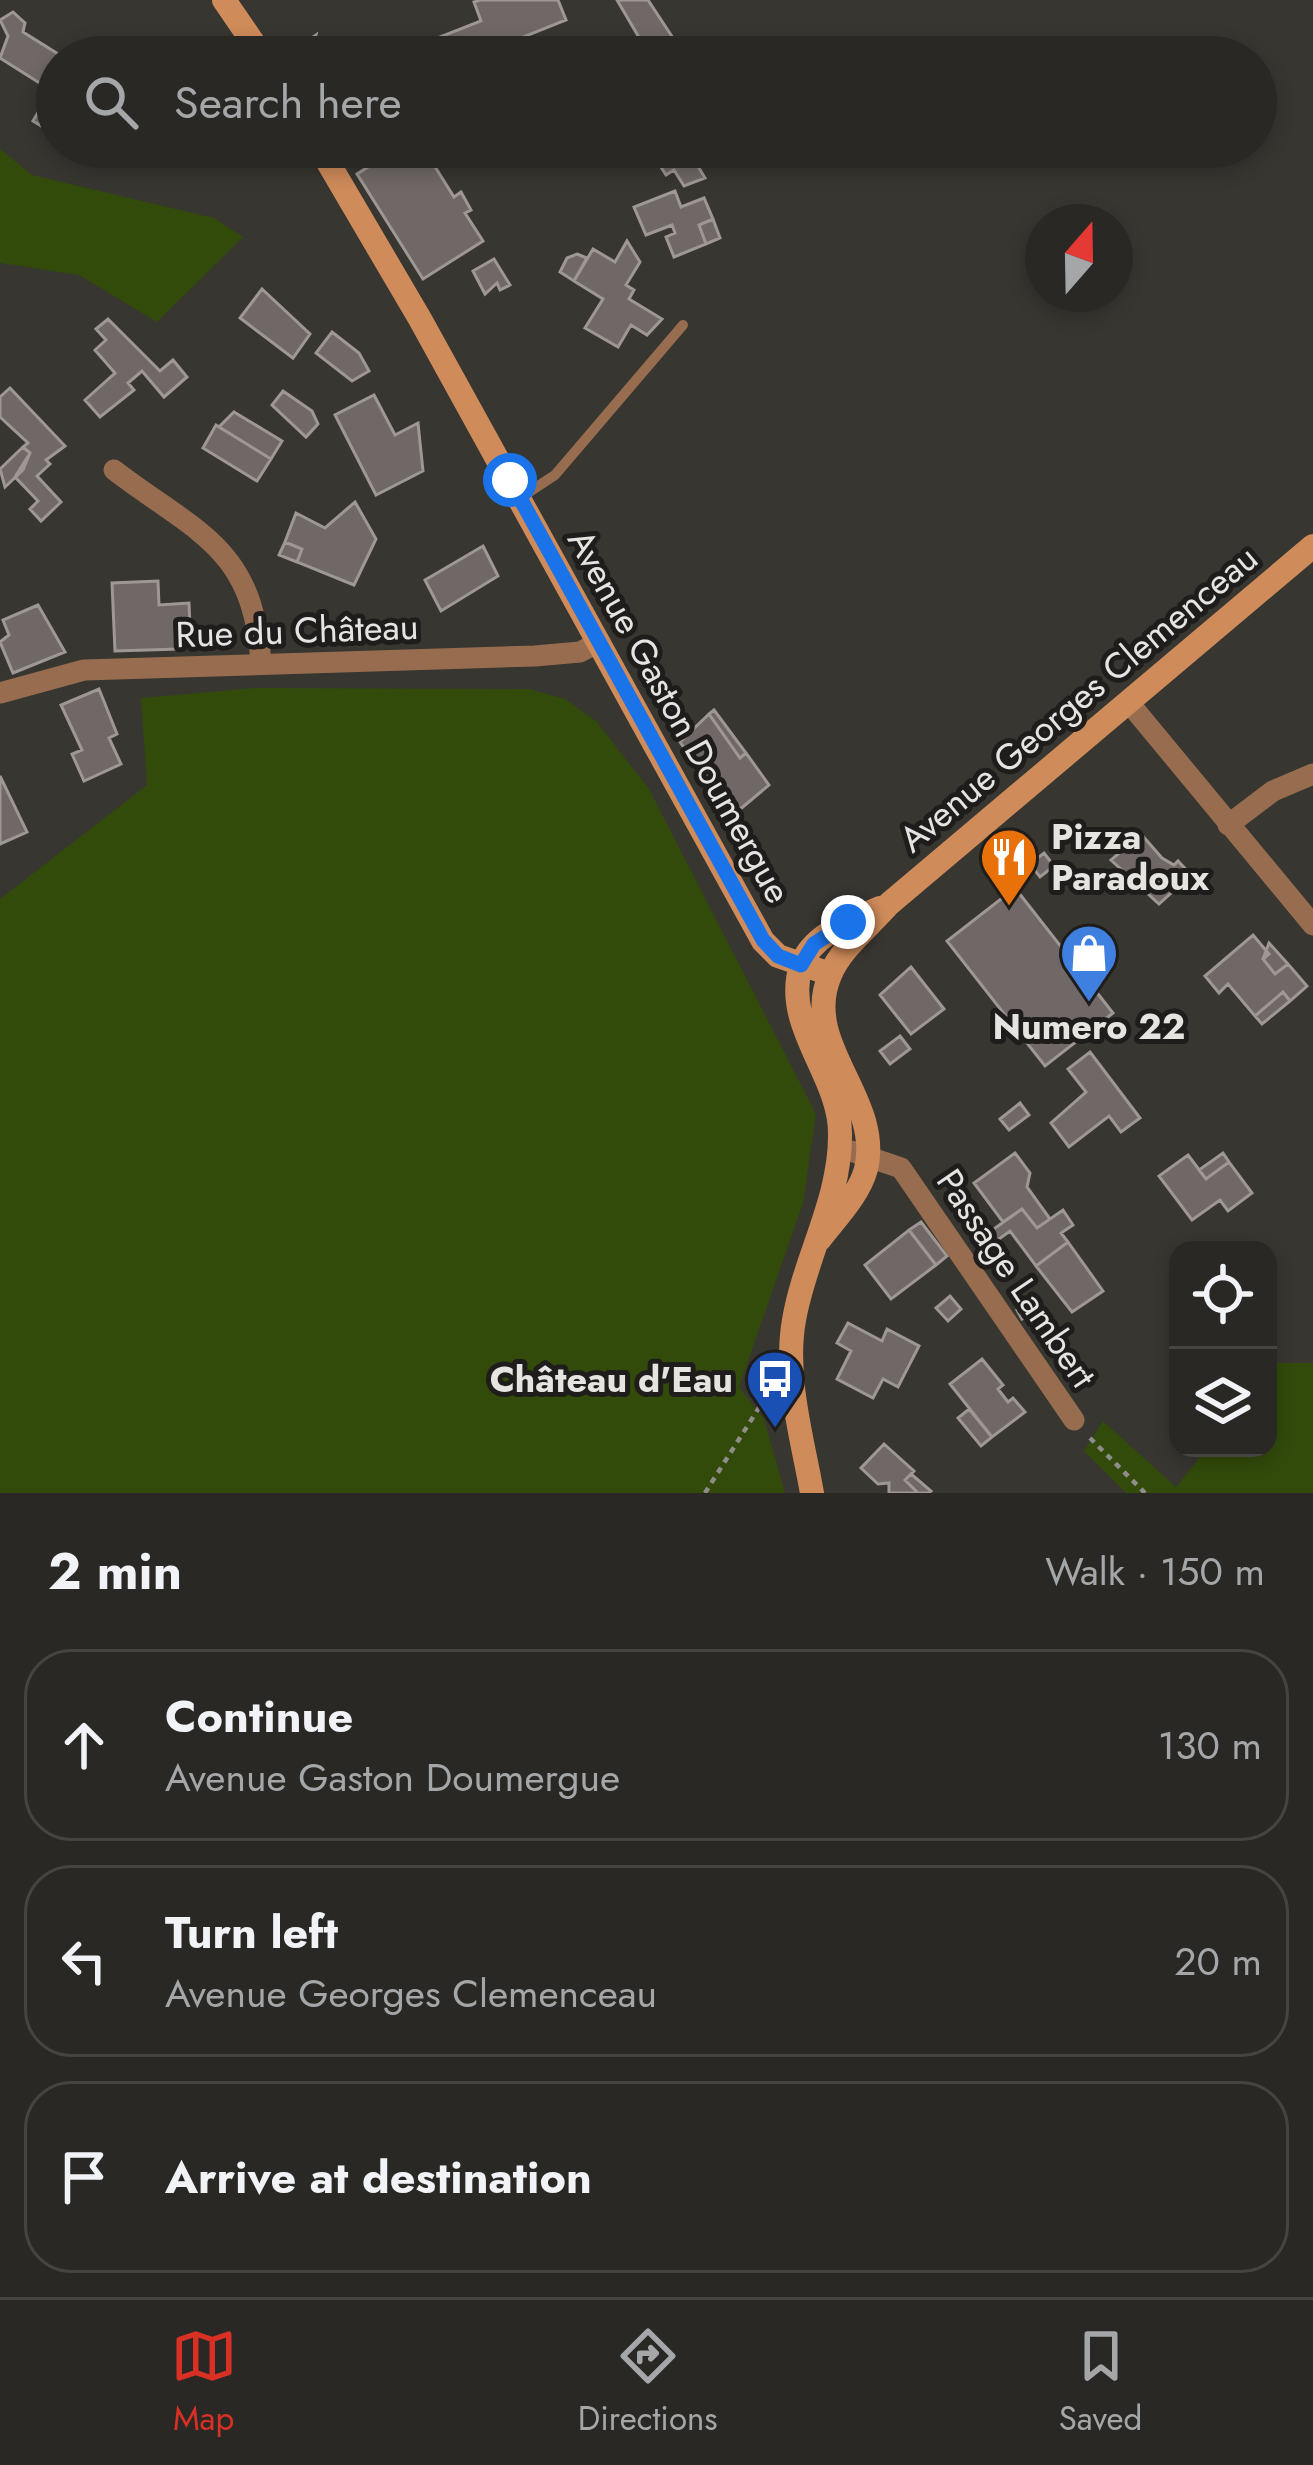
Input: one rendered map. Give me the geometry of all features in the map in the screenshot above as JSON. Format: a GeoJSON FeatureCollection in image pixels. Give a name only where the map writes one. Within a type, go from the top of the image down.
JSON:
{"type":"FeatureCollection","features":[{"type":"Feature","properties":{"kind":"main road"},"geometry":{"type":"LineString","coordinates":[[224,0],[249,36]]}},
{"type":"Feature","properties":{"kind":"main road","name":"Avenue Gaston Doumergue"},"geometry":{"type":"LineString","coordinates":[[331,168],[520,498],[763,940],[778,956],[830,974]]}},
{"type":"Feature","properties":{"kind":"main road","name":"Avenue Georges Clemenceau"},"geometry":{"type":"LineString","coordinates":[[830,974],[889,904],[1313,546]]}},
{"type":"Feature","properties":{"kind":"main road","name":"Avenue Georges Clemenceau"},"geometry":{"type":"LineString","coordinates":[[801,965],[814,944],[889,904]]}},
{"type":"Feature","properties":{"kind":"main road"},"geometry":{"type":"LineString","coordinates":[[801,965],[797,1004],[835,1098],[839,1148],[820,1239],[799,1295],[791,1343],[812,1493]]}},
{"type":"Feature","properties":{"kind":"main road"},"geometry":{"type":"LineString","coordinates":[[820,1239],[858,1188],[867,1154],[861,1111],[824,1022],[823,997],[830,974]]}},
{"type":"Feature","properties":{"kind":"street"},"geometry":{"type":"LineString","coordinates":[[114,470],[214,538],[228,556],[259,626],[262,664]]}},
{"type":"Feature","properties":{"kind":"street","name":"Rue du Château"},"geometry":{"type":"LineString","coordinates":[[0,693],[84,670],[535,656],[580,652],[597,644]]}},
{"type":"Feature","properties":{"kind":"street"},"geometry":{"type":"LineString","coordinates":[[1130,704],[1313,925]]}},
{"type":"Feature","properties":{"kind":"street"},"geometry":{"type":"LineString","coordinates":[[1228,825],[1273,791],[1313,774]]}},
{"type":"Feature","properties":{"kind":"street","name":"Passage Lambert"},"geometry":{"type":"LineString","coordinates":[[839,1148],[901,1168],[1074,1420]]}},
{"type":"Feature","properties":{"kind":"lane"},"geometry":{"type":"LineString","coordinates":[[520,498],[555,475],[683,325]]}},
{"type":"Feature","properties":{"kind":"path"},"geometry":{"type":"LineString","coordinates":[[705,1493],[755,1407]]}},
{"type":"Feature","properties":{"kind":"path"},"geometry":{"type":"LineString","coordinates":[[1074,1420],[1145,1493]]}},
{"type":"Feature","properties":{"kind":"green space"},"geometry":{"type":"Polygon","coordinates":[[[0,149],[32,175],[214,218],[243,237],[157,322],[79,275],[0,263],[0,149]]]}},
{"type":"Feature","properties":{"kind":"green space"},"geometry":{"type":"Polygon","coordinates":[[[255,688],[529,689],[565,699],[596,721],[649,789],[816,1114],[803,1203],[739,1387],[764,1419],[785,1493],[0,1493],[0,899],[147,785],[141,698],[255,688]]]}},
{"type":"Feature","properties":{"kind":"green space"},"geometry":{"type":"Polygon","coordinates":[[[1277,1363],[1313,1363],[1313,1493],[1126,1493],[1084,1451],[1103,1421],[1176,1487],[1200,1457],[1277,1457],[1277,1363]]]}},
{"type":"Feature","properties":{"kind":"building"},"geometry":{"type":"Polygon","coordinates":[[[558,0],[566,20],[526,36],[442,36],[481,21],[474,2],[558,0]]]}},
{"type":"Feature","properties":{"kind":"building"},"geometry":{"type":"Polygon","coordinates":[[[617,0],[648,0],[672,36],[638,36],[617,0]]]}},
{"type":"Feature","properties":{"kind":"building"},"geometry":{"type":"Polygon","coordinates":[[[13,12],[25,23],[23,32],[36,40],[36,81],[0,58],[8,36],[0,20],[13,12]]]}},
{"type":"Feature","properties":{"kind":"building"},"geometry":{"type":"Polygon","coordinates":[[[367,168],[436,168],[454,197],[461,192],[471,210],[465,213],[483,241],[423,279],[357,174],[367,168]]]}},
{"type":"Feature","properties":{"kind":"building"},"geometry":{"type":"Polygon","coordinates":[[[662,168],[699,168],[705,178],[684,186],[674,170],[666,175],[662,168]]]}},
{"type":"Feature","properties":{"kind":"building"},"geometry":{"type":"Polygon","coordinates":[[[675,191],[681,207],[704,198],[713,219],[699,225],[706,244],[674,257],[666,237],[675,233],[672,225],[646,235],[634,207],[675,191]]]}},
{"type":"Feature","properties":{"kind":"building"},"geometry":{"type":"Polygon","coordinates":[[[713,219],[720,238],[706,244],[699,225],[713,219]]]}},
{"type":"Feature","properties":{"kind":"building"},"geometry":{"type":"Polygon","coordinates":[[[627,241],[640,262],[626,285],[634,290],[629,299],[662,319],[647,335],[631,325],[618,347],[585,328],[603,299],[574,281],[593,249],[615,262],[627,241]]]}},
{"type":"Feature","properties":{"kind":"building"},"geometry":{"type":"Polygon","coordinates":[[[577,254],[587,258],[574,281],[560,272],[567,258],[577,254]]]}},
{"type":"Feature","properties":{"kind":"building"},"geometry":{"type":"Polygon","coordinates":[[[494,259],[510,285],[500,290],[497,283],[485,294],[473,271],[494,259]]]}},
{"type":"Feature","properties":{"kind":"building"},"geometry":{"type":"Polygon","coordinates":[[[262,289],[310,334],[293,358],[240,318],[262,289]]]}},
{"type":"Feature","properties":{"kind":"building"},"geometry":{"type":"Polygon","coordinates":[[[108,319],[160,371],[173,360],[187,377],[164,397],[142,371],[128,383],[134,390],[100,417],[85,400],[115,373],[95,350],[106,340],[96,329],[108,319]]]}},
{"type":"Feature","properties":{"kind":"building"},"geometry":{"type":"Polygon","coordinates":[[[332,332],[359,353],[369,371],[352,381],[316,353],[332,332]]]}},
{"type":"Feature","properties":{"kind":"building"},"geometry":{"type":"Polygon","coordinates":[[[10,388],[65,446],[46,460],[50,464],[37,476],[61,502],[41,521],[30,509],[38,501],[15,477],[30,453],[23,447],[28,443],[0,417],[0,397],[10,388]]]}},
{"type":"Feature","properties":{"kind":"building"},"geometry":{"type":"Polygon","coordinates":[[[283,391],[312,411],[318,424],[306,437],[272,405],[283,391]]]}},
{"type":"Feature","properties":{"kind":"building"},"geometry":{"type":"Polygon","coordinates":[[[374,395],[395,435],[418,423],[423,471],[376,495],[335,415],[374,395]]]}},
{"type":"Feature","properties":{"kind":"building"},"geometry":{"type":"Polygon","coordinates":[[[234,412],[282,441],[271,459],[219,427],[234,412]]]}},
{"type":"Feature","properties":{"kind":"building"},"geometry":{"type":"Polygon","coordinates":[[[216,425],[271,459],[257,481],[203,448],[216,425]]]}},
{"type":"Feature","properties":{"kind":"building"},"geometry":{"type":"Polygon","coordinates":[[[23,447],[30,453],[23,470],[5,487],[0,469],[23,447]]]}},
{"type":"Feature","properties":{"kind":"building"},"geometry":{"type":"Polygon","coordinates":[[[355,502],[376,539],[354,585],[297,562],[302,549],[285,542],[296,513],[325,528],[355,502]]]}},
{"type":"Feature","properties":{"kind":"building"},"geometry":{"type":"Polygon","coordinates":[[[285,542],[302,549],[297,562],[279,555],[285,542]]]}},
{"type":"Feature","properties":{"kind":"building"},"geometry":{"type":"Polygon","coordinates":[[[483,546],[498,576],[441,611],[425,580],[483,546]]]}},
{"type":"Feature","properties":{"kind":"building"},"geometry":{"type":"Polygon","coordinates":[[[158,581],[159,605],[189,603],[190,627],[178,628],[179,649],[115,651],[112,583],[158,581]]]}},
{"type":"Feature","properties":{"kind":"building"},"geometry":{"type":"Polygon","coordinates":[[[38,605],[65,652],[13,673],[0,642],[9,635],[3,620],[38,605]]]}},
{"type":"Feature","properties":{"kind":"building"},"geometry":{"type":"Polygon","coordinates":[[[99,689],[117,734],[109,738],[121,764],[84,781],[72,754],[82,750],[61,705],[99,689]]]}},
{"type":"Feature","properties":{"kind":"building"},"geometry":{"type":"Polygon","coordinates":[[[714,710],[746,753],[740,758],[709,714],[714,710]]]}},
{"type":"Feature","properties":{"kind":"building"},"geometry":{"type":"Polygon","coordinates":[[[709,714],[740,758],[746,753],[769,785],[732,816],[680,742],[709,714]]]}},
{"type":"Feature","properties":{"kind":"building"},"geometry":{"type":"Polygon","coordinates":[[[0,776],[27,832],[0,844],[0,776]]]}},
{"type":"Feature","properties":{"kind":"building"},"geometry":{"type":"Polygon","coordinates":[[[1141,834],[1162,858],[1174,865],[1178,861],[1191,875],[1159,904],[1111,860],[1141,834]]]}},
{"type":"Feature","properties":{"kind":"building"},"geometry":{"type":"Polygon","coordinates":[[[1044,853],[1054,866],[1040,877],[1030,864],[1044,853]]]}},
{"type":"Feature","properties":{"kind":"building"},"geometry":{"type":"Polygon","coordinates":[[[1015,888],[1113,1013],[1045,1066],[947,941],[1015,888]]]}},
{"type":"Feature","properties":{"kind":"building"},"geometry":{"type":"Polygon","coordinates":[[[1253,935],[1269,954],[1263,959],[1275,974],[1288,964],[1307,986],[1290,1001],[1283,992],[1255,1016],[1228,984],[1219,993],[1205,976],[1253,935]]]}},
{"type":"Feature","properties":{"kind":"building"},"geometry":{"type":"Polygon","coordinates":[[[1269,943],[1288,964],[1275,974],[1263,959],[1269,943]]]}},
{"type":"Feature","properties":{"kind":"building"},"geometry":{"type":"Polygon","coordinates":[[[911,967],[944,1009],[911,1034],[880,995],[911,967]]]}},
{"type":"Feature","properties":{"kind":"building"},"geometry":{"type":"Polygon","coordinates":[[[1283,992],[1290,1001],[1262,1024],[1255,1016],[1283,992]]]}},
{"type":"Feature","properties":{"kind":"building"},"geometry":{"type":"Polygon","coordinates":[[[900,1036],[910,1049],[890,1064],[880,1051],[900,1036]]]}},
{"type":"Feature","properties":{"kind":"building"},"geometry":{"type":"Polygon","coordinates":[[[1090,1052],[1140,1118],[1121,1132],[1109,1116],[1069,1147],[1051,1123],[1086,1092],[1068,1069],[1090,1052]]]}},
{"type":"Feature","properties":{"kind":"building"},"geometry":{"type":"Polygon","coordinates":[[[1020,1103],[1029,1115],[1009,1130],[1000,1119],[1020,1103]]]}},
{"type":"Feature","properties":{"kind":"building"},"geometry":{"type":"Polygon","coordinates":[[[1015,1153],[1030,1173],[1027,1187],[1050,1219],[1037,1228],[1022,1209],[1003,1222],[974,1183],[1015,1153]]]}},
{"type":"Feature","properties":{"kind":"building"},"geometry":{"type":"Polygon","coordinates":[[[1223,1153],[1229,1162],[1206,1179],[1199,1170],[1223,1153]]]}},
{"type":"Feature","properties":{"kind":"building"},"geometry":{"type":"Polygon","coordinates":[[[1188,1155],[1206,1179],[1229,1162],[1252,1193],[1228,1211],[1220,1200],[1192,1220],[1159,1176],[1188,1155]]]}},
{"type":"Feature","properties":{"kind":"building"},"geometry":{"type":"Polygon","coordinates":[[[1022,1209],[1037,1228],[1063,1210],[1073,1225],[1061,1233],[1068,1242],[1036,1266],[1010,1231],[988,1247],[981,1238],[1022,1209]]]}},
{"type":"Feature","properties":{"kind":"building"},"geometry":{"type":"Polygon","coordinates":[[[921,1222],[947,1256],[936,1265],[909,1230],[921,1222]]]}},
{"type":"Feature","properties":{"kind":"building"},"geometry":{"type":"Polygon","coordinates":[[[909,1230],[936,1265],[891,1299],[865,1265],[909,1230]]]}},
{"type":"Feature","properties":{"kind":"building"},"geometry":{"type":"Polygon","coordinates":[[[1068,1242],[1103,1291],[1072,1312],[1036,1266],[1068,1242]]]}},
{"type":"Feature","properties":{"kind":"building"},"geometry":{"type":"Polygon","coordinates":[[[950,1296],[961,1309],[948,1321],[936,1308],[950,1296]]]}},
{"type":"Feature","properties":{"kind":"building"},"geometry":{"type":"Polygon","coordinates":[[[1035,1297],[1042,1308],[1022,1319],[1017,1310],[1035,1297]]]}},
{"type":"Feature","properties":{"kind":"building"},"geometry":{"type":"Polygon","coordinates":[[[848,1323],[882,1341],[887,1329],[919,1346],[898,1387],[883,1379],[873,1398],[837,1379],[851,1351],[837,1343],[848,1323]]]}},
{"type":"Feature","properties":{"kind":"building"},"geometry":{"type":"Polygon","coordinates":[[[982,1359],[1003,1385],[998,1389],[1008,1402],[1013,1398],[1025,1412],[992,1437],[950,1384],[982,1359]]]}},
{"type":"Feature","properties":{"kind":"building"},"geometry":{"type":"Polygon","coordinates":[[[969,1409],[992,1437],[981,1446],[958,1418],[969,1409]]]}},
{"type":"Feature","properties":{"kind":"building"},"geometry":{"type":"Polygon","coordinates":[[[884,1444],[914,1471],[905,1480],[918,1493],[889,1493],[889,1483],[878,1484],[861,1468],[884,1444]]]}},
{"type":"Feature","properties":{"kind":"building"},"geometry":{"type":"Polygon","coordinates":[[[911,1474],[931,1491],[918,1493],[905,1480],[911,1474]]]}},
{"type":"Feature","properties":{"kind":"place","name":"Pizza Paradoux"},"geometry":{"type":"Point","coordinates":[1009,908]}},
{"type":"Feature","properties":{"kind":"place","name":"Numero 22"},"geometry":{"type":"Point","coordinates":[1089,1004]}},
{"type":"Feature","properties":{"kind":"place","name":"Château d'Eau"},"geometry":{"type":"Point","coordinates":[775,1430]}},
{"type":"Feature","properties":{"kind":"route"},"geometry":{"type":"LineString","coordinates":[[510,480],[635,715],[763,940],[778,956],[801,965],[814,944],[848,922]]}}]}
